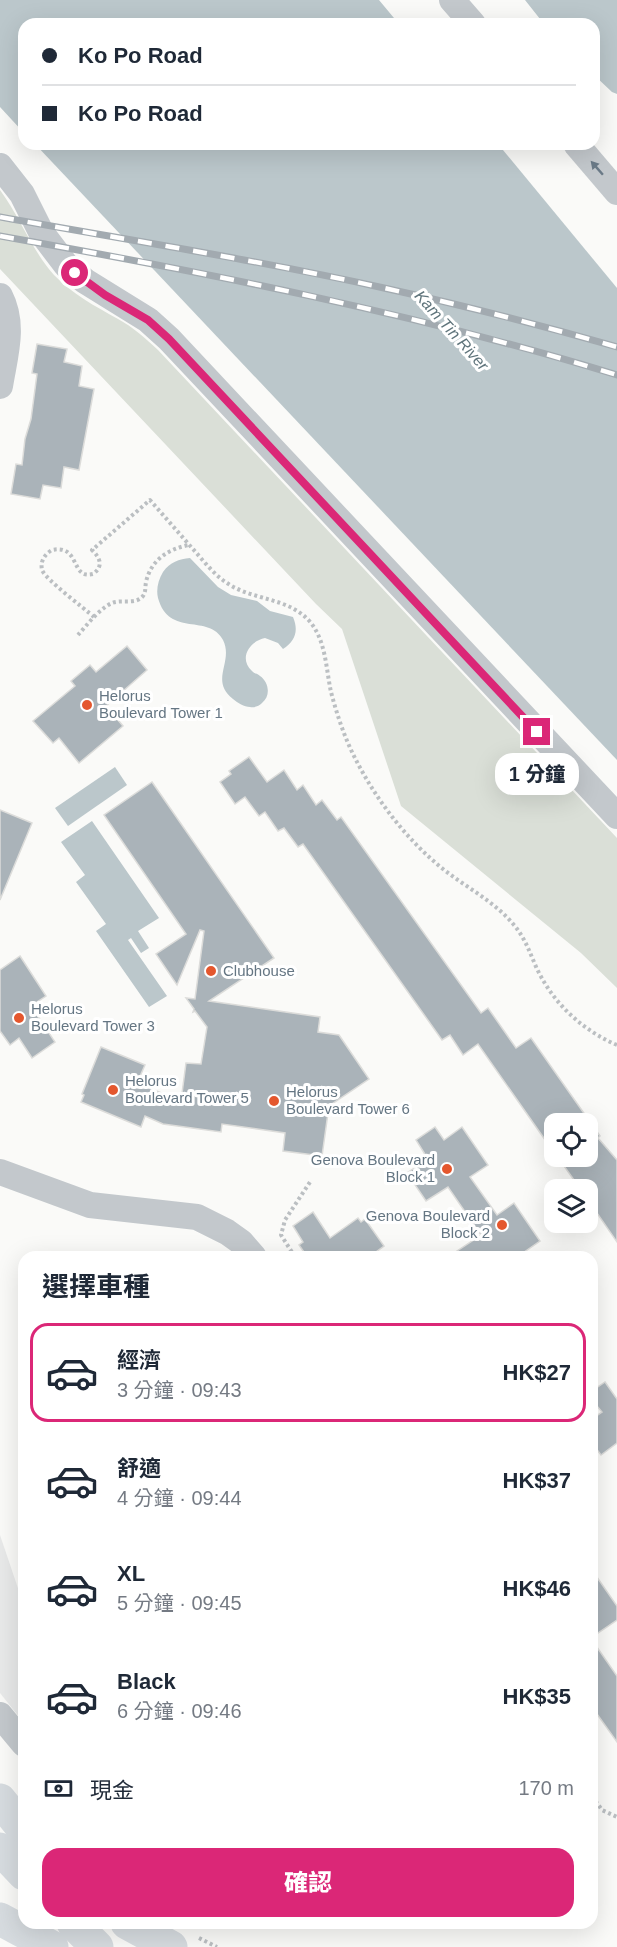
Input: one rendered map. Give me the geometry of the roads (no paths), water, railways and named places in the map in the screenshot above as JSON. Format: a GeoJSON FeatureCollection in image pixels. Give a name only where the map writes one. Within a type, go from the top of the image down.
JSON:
{"type":"FeatureCollection","features":[{"type":"Feature","properties":{"kind":"main road"},"geometry":{"type":"LineString","coordinates":[[0,1800],[18,1822]]}},
{"type":"Feature","properties":{"kind":"main road"},"geometry":{"type":"LineString","coordinates":[[0,1849],[18,1868]]}},
{"type":"Feature","properties":{"kind":"main road"},"geometry":{"type":"LineString","coordinates":[[0,1856],[18,1866]]}},
{"type":"Feature","properties":{"kind":"main road"},"geometry":{"type":"LineString","coordinates":[[0,1919],[18,1929]]}},
{"type":"Feature","properties":{"kind":"main road"},"geometry":{"type":"LineString","coordinates":[[19,1929],[52,1947]]}},
{"type":"Feature","properties":{"kind":"main road"},"geometry":{"type":"LineString","coordinates":[[79,1929],[98,1947]]}},
{"type":"Feature","properties":{"kind":"main road"},"geometry":{"type":"LineString","coordinates":[[124,1929],[146,1935]]}},
{"type":"Feature","properties":{"kind":"street"},"geometry":{"type":"LineString","coordinates":[[452,0],[468,18]]}},
{"type":"Feature","properties":{"kind":"street"},"geometry":{"type":"LineString","coordinates":[[581,150],[617,192]]}},
{"type":"Feature","properties":{"kind":"street"},"geometry":{"type":"LineString","coordinates":[[0,166],[22,194],[41,232],[66,265],[84,281],[148,320],[169,339],[617,816]]}},
{"type":"Feature","properties":{"kind":"street"},"geometry":{"type":"LineString","coordinates":[[0,296],[9,322],[0,386]]}},
{"type":"Feature","properties":{"kind":"street"},"geometry":{"type":"LineString","coordinates":[[0,1172],[90,1205],[197,1217],[227,1232],[249,1251]]}},
{"type":"Feature","properties":{"kind":"street"},"geometry":{"type":"LineString","coordinates":[[0,1715],[18,1737]]}},
{"type":"Feature","properties":{"kind":"water"},"geometry":{"type":"Polygon","coordinates":[[[0,0],[379,0],[394,18],[18,18],[18,126],[0,107],[0,0]]]}},
{"type":"Feature","properties":{"kind":"water"},"geometry":{"type":"Polygon","coordinates":[[[525,0],[617,0],[617,94],[600,81],[600,18],[539,18],[525,0]]]}},
{"type":"Feature","properties":{"kind":"water","name":"Kam Tin River"},"geometry":{"type":"Polygon","coordinates":[[[41,150],[503,150],[617,288],[617,760],[41,150]]]}},
{"type":"Feature","properties":{"kind":"water"},"geometry":{"type":"Polygon","coordinates":[[[190,558],[218,587],[231,595],[257,601],[270,611],[293,617],[296,627],[295,635],[283,649],[278,643],[265,638],[251,646],[246,656],[248,666],[263,679],[268,689],[267,697],[258,706],[243,706],[226,692],[222,678],[226,648],[217,632],[180,622],[171,618],[163,610],[157,592],[161,575],[172,563],[190,558]]]}},
{"type":"Feature","properties":{"kind":"water"},"geometry":{"type":"Polygon","coordinates":[[[115,767],[127,785],[68,826],[55,808],[115,767]]]}},
{"type":"Feature","properties":{"kind":"water"},"geometry":{"type":"Polygon","coordinates":[[[92,821],[159,918],[138,931],[149,948],[141,953],[131,938],[128,940],[167,996],[149,1007],[96,931],[106,924],[76,882],[85,875],[61,842],[92,821]]]}},
{"type":"Feature","properties":{"kind":"railway"},"geometry":{"type":"LineString","coordinates":[[0,217],[336,278],[472,308],[617,347]]}},
{"type":"Feature","properties":{"kind":"railway"},"geometry":{"type":"LineString","coordinates":[[0,236],[311,296],[465,332],[617,375]]}},
{"type":"Feature","properties":{"kind":"place","name":"Helorus Boulevard Tower 1"},"geometry":{"type":"Point","coordinates":[87,705]}},
{"type":"Feature","properties":{"kind":"place","name":"Clubhouse"},"geometry":{"type":"Point","coordinates":[211,971]}},
{"type":"Feature","properties":{"kind":"place","name":"Helorus Boulevard Tower 3"},"geometry":{"type":"Point","coordinates":[19,1018]}},
{"type":"Feature","properties":{"kind":"place","name":"Helorus Boulevard Tower 5"},"geometry":{"type":"Point","coordinates":[113,1090]}},
{"type":"Feature","properties":{"kind":"place","name":"Helorus Boulevard Tower 6"},"geometry":{"type":"Point","coordinates":[274,1101]}},
{"type":"Feature","properties":{"kind":"place","name":"Genova Boulevard Block 1"},"geometry":{"type":"Point","coordinates":[447,1169]}},
{"type":"Feature","properties":{"kind":"place","name":"Genova Boulevard Block 2"},"geometry":{"type":"Point","coordinates":[502,1225]}}]}
